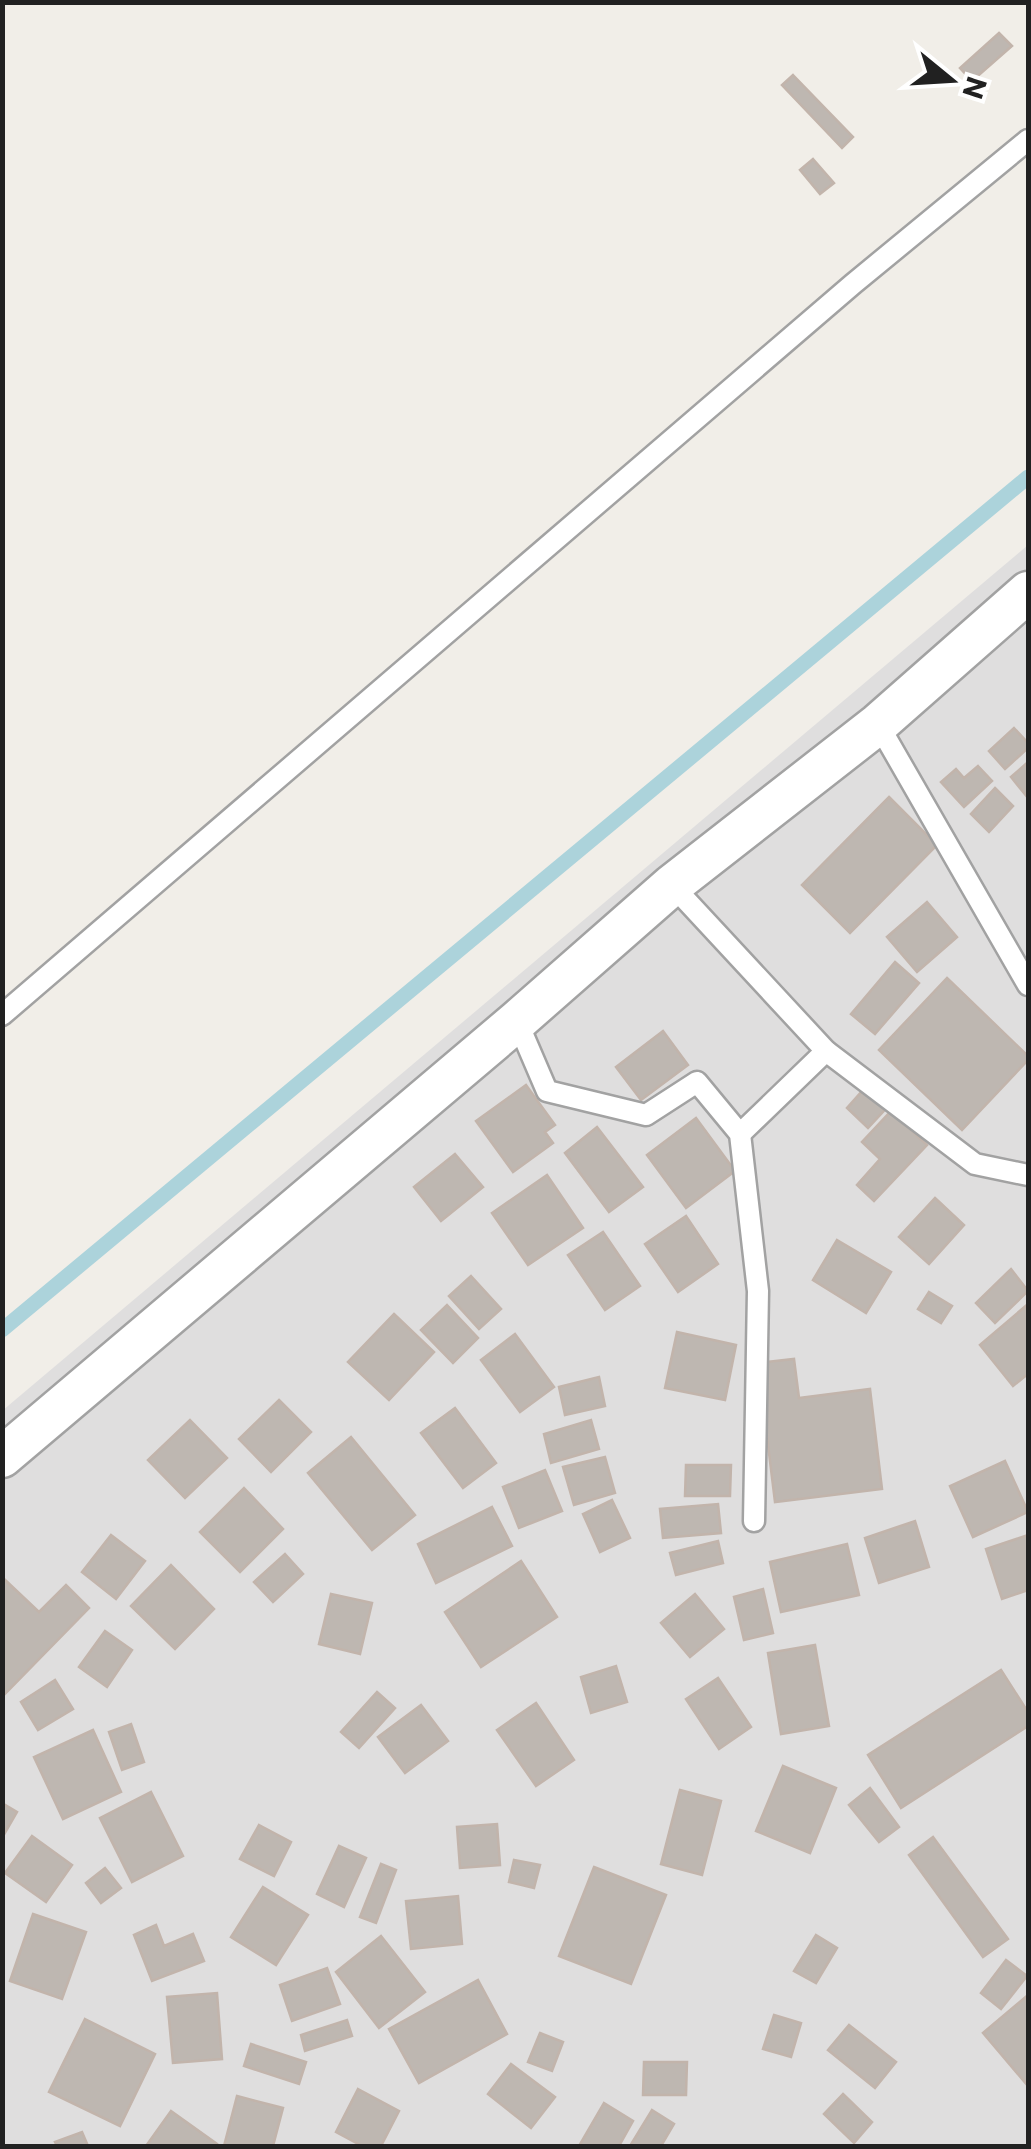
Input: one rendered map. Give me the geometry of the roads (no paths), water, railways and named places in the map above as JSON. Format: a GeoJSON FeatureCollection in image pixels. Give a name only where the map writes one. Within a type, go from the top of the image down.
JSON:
{"type":"FeatureCollection","features":[{"type":"Feature","properties":{"kind":"street"},"geometry":{"type":"LineString","coordinates":[[2,1457],[672,885],[878,724],[1028,592]]}},
{"type":"Feature","properties":{"kind":"lane"},"geometry":{"type":"LineString","coordinates":[[2,1014],[853,284],[1028,140]]}},
{"type":"Feature","properties":{"kind":"lane"},"geometry":{"type":"LineString","coordinates":[[878,724],[1028,985]]}},
{"type":"Feature","properties":{"kind":"lane"},"geometry":{"type":"LineString","coordinates":[[672,885],[826,1051],[975,1164],[1028,1175]]}},
{"type":"Feature","properties":{"kind":"lane"},"geometry":{"type":"LineString","coordinates":[[517,1021],[547,1091],[646,1115],[697,1082],[740,1134],[758,1291],[754,1522]]}},
{"type":"Feature","properties":{"kind":"lane"},"geometry":{"type":"LineString","coordinates":[[740,1134],[826,1051]]}},
{"type":"Feature","properties":{"kind":"waterway"},"geometry":{"type":"LineString","coordinates":[[2,1330],[1028,477]]}}]}
